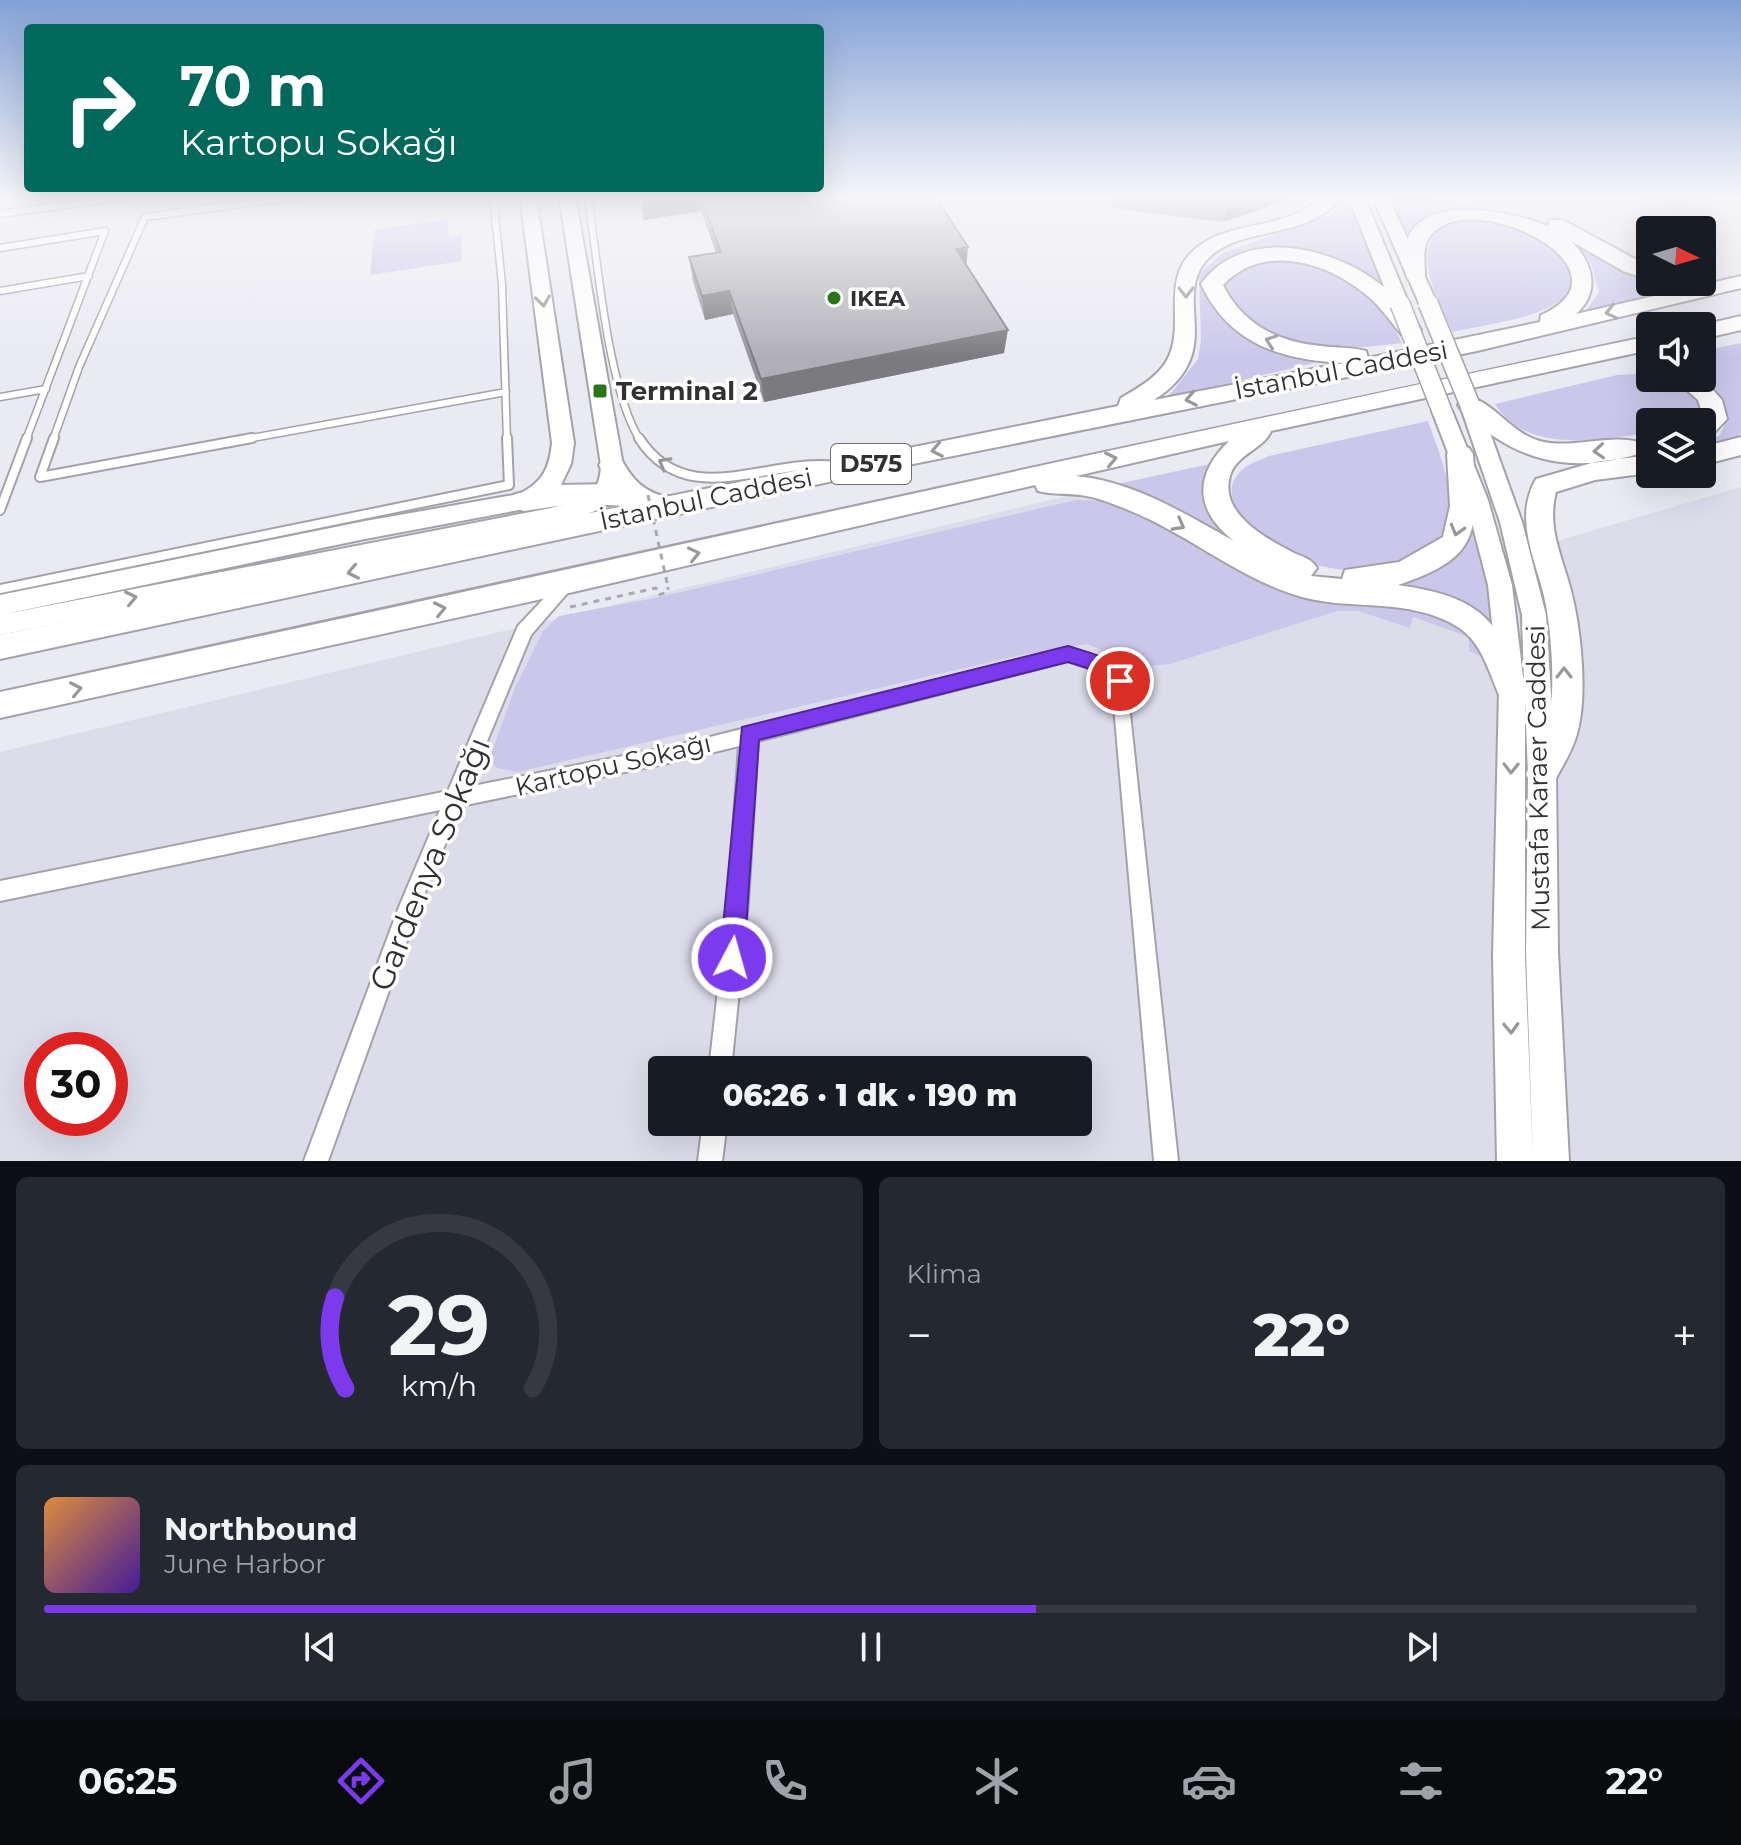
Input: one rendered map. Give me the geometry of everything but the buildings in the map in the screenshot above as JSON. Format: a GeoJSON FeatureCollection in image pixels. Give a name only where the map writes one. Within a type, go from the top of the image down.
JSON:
{"type":"FeatureCollection","features":[{"type":"Feature","properties":{"kind":"highway"},"geometry":{"type":"LineString","coordinates":[[1099,418],[1159,387],[1173,371],[1183,353],[1187,273],[1200,255],[1210,250]]}},
{"type":"Feature","properties":{"kind":"highway"},"geometry":{"type":"LineString","coordinates":[[1415,250],[1415,275]]}},
{"type":"Feature","properties":{"kind":"highway"},"geometry":{"type":"LineString","coordinates":[[1477,344],[1560,316],[1580,298],[1583,275],[1575,255],[1570,250]]}},
{"type":"Feature","properties":{"kind":"highway"},"geometry":{"type":"LineString","coordinates":[[1603,250],[1636,269]]}},
{"type":"Feature","properties":{"kind":"highway"},"geometry":{"type":"LineString","coordinates":[[1403,358],[1310,352],[1260,338],[1233,321],[1219,304],[1212,284],[1222,269],[1247,257],[1299,256],[1330,264],[1371,287],[1393,302],[1410,330]]}},
{"type":"Feature","properties":{"kind":"highway"},"geometry":{"type":"LineString","coordinates":[[1716,281],[1741,280]]}},
{"type":"Feature","properties":{"kind":"highway","name":"İstanbul Caddesi"},"geometry":{"type":"LineString","coordinates":[[0,647],[650,500],[849,469],[1477,344],[1741,280]]}},
{"type":"Feature","properties":{"kind":"highway"},"geometry":{"type":"LineString","coordinates":[[1716,329],[1741,323]]}},
{"type":"Feature","properties":{"kind":"highway","name":"İstanbul Caddesi"},"geometry":{"type":"LineString","coordinates":[[0,705],[569,582],[1278,421],[1636,346]]}},
{"type":"Feature","properties":{"kind":"highway"},"geometry":{"type":"LineString","coordinates":[[1485,379],[1601,362],[1636,363]]}},
{"type":"Feature","properties":{"kind":"highway"},"geometry":{"type":"LineString","coordinates":[[1470,405],[1493,428],[1512,440],[1548,454],[1636,446]]}},
{"type":"Feature","properties":{"kind":"highway"},"geometry":{"type":"LineString","coordinates":[[1278,421],[1234,447],[1216,473],[1214,500],[1236,530],[1287,564],[1325,575],[1365,578],[1396,575],[1420,568],[1455,542],[1463,506],[1460,454]]}},
{"type":"Feature","properties":{"kind":"highway"},"geometry":{"type":"LineString","coordinates":[[1716,452],[1741,446]]}},
{"type":"Feature","properties":{"kind":"highway"},"geometry":{"type":"LineString","coordinates":[[612,465],[620,482],[650,500]]}},
{"type":"Feature","properties":{"kind":"highway"},"geometry":{"type":"LineString","coordinates":[[1542,774],[1562,733],[1565,668],[1560,605],[1536,522],[1538,503],[1545,486],[1565,478],[1636,466]]}},
{"type":"Feature","properties":{"kind":"highway"},"geometry":{"type":"LineString","coordinates":[[970,490],[1052,483],[1092,486],[1131,497],[1257,568],[1307,587],[1414,597],[1445,605],[1473,622],[1493,645],[1512,690]]}},
{"type":"Feature","properties":{"kind":"highway"},"geometry":{"type":"LineString","coordinates":[[524,501],[573,493],[608,492],[650,500]]}},
{"type":"Feature","properties":{"kind":"main road"},"geometry":{"type":"LineString","coordinates":[[0,605],[350,533],[524,501],[547,490],[561,467],[563,443],[536,250]]}},
{"type":"Feature","properties":{"kind":"main road"},"geometry":{"type":"LineString","coordinates":[[0,625],[551,516],[585,506],[608,492],[613,479],[612,465],[576,250]]}},
{"type":"Feature","properties":{"kind":"main road"},"geometry":{"type":"LineString","coordinates":[[1375,250],[1393,302]]}},
{"type":"Feature","properties":{"kind":"main road","name":"Mustafa Karaer Caddesi"},"geometry":{"type":"LineString","coordinates":[[1404,250],[1470,405],[1511,522],[1534,615],[1542,774],[1542,952],[1551,1161]]}},
{"type":"Feature","properties":{"kind":"main road","name":"Mustafa Karaer Caddesi"},"geometry":{"type":"LineString","coordinates":[[1410,330],[1477,500],[1500,585],[1512,690],[1509,957],[1515,1161]]}},
{"type":"Feature","properties":{"kind":"street","name":"Gardenya Sokağı"},"geometry":{"type":"LineString","coordinates":[[316,1161],[409,907],[524,631],[569,582]]}},
{"type":"Feature","properties":{"kind":"street","name":"Kartopu Sokağı"},"geometry":{"type":"LineString","coordinates":[[0,891],[678,753],[1068,654],[1100,665],[1120,681],[1166,1161]]}},
{"type":"Feature","properties":{"kind":"street"},"geometry":{"type":"LineString","coordinates":[[722,1056],[738,902],[749,733]]}},
{"type":"Feature","properties":{"kind":"street"},"geometry":{"type":"LineString","coordinates":[[710,1161],[713,1136]]}},
{"type":"Feature","properties":{"kind":"lane"},"geometry":{"type":"LineString","coordinates":[[0,510],[98,250]]}},
{"type":"Feature","properties":{"kind":"lane"},"geometry":{"type":"LineString","coordinates":[[130,250],[79,367],[40,477],[506,392]]}},
{"type":"Feature","properties":{"kind":"lane"},"geometry":{"type":"LineString","coordinates":[[0,589],[509,485],[499,250]]}},
{"type":"Feature","properties":{"kind":"lane"},"geometry":{"type":"LineString","coordinates":[[597,250],[621,390],[636,435],[650,455],[665,466],[685,473],[725,479],[814,462],[849,469]]}},
{"type":"Feature","properties":{"kind":"lane"},"geometry":{"type":"LineString","coordinates":[[0,291],[89,276]]}},
{"type":"Feature","properties":{"kind":"lane"},"geometry":{"type":"LineString","coordinates":[[0,397],[46,389]]}},
{"type":"Feature","properties":{"kind":"path"},"geometry":{"type":"LineString","coordinates":[[538,614],[656,588],[658,595],[668,592],[650,500]]}},
{"type":"Feature","properties":{"kind":"shaded area"},"geometry":{"type":"Polygon","coordinates":[[[372,250],[462,250],[462,261],[370,275],[372,250]]]}},
{"type":"Feature","properties":{"kind":"shaded area"},"geometry":{"type":"Polygon","coordinates":[[[1244,250],[1230,256],[1213,274],[1208,297],[1218,311],[1257,342],[1289,354],[1322,361],[1167,398],[1198,359],[1201,341],[1199,274],[1223,253],[1244,250]]]}},
{"type":"Feature","properties":{"kind":"shaded area"},"geometry":{"type":"Polygon","coordinates":[[[1305,250],[1370,250],[1387,291],[1333,262],[1305,250]]]}},
{"type":"Feature","properties":{"kind":"shaded area"},"geometry":{"type":"Polygon","coordinates":[[[1561,250],[1577,285],[1552,306],[1536,313],[1453,332],[1431,280],[1428,252],[1561,250]]]}},
{"type":"Feature","properties":{"kind":"shaded area"},"geometry":{"type":"Polygon","coordinates":[[[1578,250],[1592,250],[1636,274],[1636,296],[1654,296],[1586,311],[1599,292],[1590,260],[1578,250]]]}},
{"type":"Feature","properties":{"kind":"shaded area"},"geometry":{"type":"Polygon","coordinates":[[[1280,257],[1319,267],[1353,284],[1381,308],[1402,343],[1342,348],[1301,346],[1263,335],[1246,325],[1221,289],[1226,279],[1244,262],[1280,257]]]}},
{"type":"Feature","properties":{"kind":"shaded area"},"geometry":{"type":"Polygon","coordinates":[[[1741,343],[1741,433],[1733,439],[1716,441],[1727,419],[1711,392],[1716,392],[1716,348],[1741,343]]]}},
{"type":"Feature","properties":{"kind":"shaded area"},"geometry":{"type":"Polygon","coordinates":[[[1636,374],[1636,392],[1687,392],[1701,408],[1636,408],[1636,435],[1565,440],[1525,431],[1509,420],[1495,404],[1617,375],[1636,374]]]}},
{"type":"Feature","properties":{"kind":"shaded area"},"geometry":{"type":"Polygon","coordinates":[[[1428,421],[1446,476],[1450,510],[1448,526],[1441,539],[1418,559],[1393,568],[1364,571],[1309,563],[1279,549],[1263,537],[1237,509],[1232,495],[1234,480],[1252,463],[1269,456],[1428,421]]]}},
{"type":"Feature","properties":{"kind":"shaded area"},"geometry":{"type":"Polygon","coordinates":[[[1214,463],[1251,551],[1108,486],[1214,463]]]}},
{"type":"Feature","properties":{"kind":"shaded area"},"geometry":{"type":"Polygon","coordinates":[[[1121,483],[1359,599],[1741,487],[1741,1161],[0,1161],[0,752],[1121,483]]]}},
{"type":"Feature","properties":{"kind":"shaded area"},"geometry":{"type":"Polygon","coordinates":[[[1076,500],[1104,501],[1128,509],[1287,589],[1330,602],[1409,610],[1448,621],[1470,632],[1493,669],[1482,657],[1469,651],[1469,637],[1413,617],[1410,628],[1358,611],[1337,611],[1170,664],[1140,667],[1087,644],[1020,655],[518,772],[497,768],[489,760],[515,688],[543,631],[559,616],[655,598],[1076,500]]]}},
{"type":"Feature","properties":{"kind":"shaded area"},"geometry":{"type":"Polygon","coordinates":[[[1476,525],[1498,638],[1381,586],[1427,575],[1449,563],[1476,525]]]}},
{"type":"Feature","properties":{"kind":"place","name":"IKEA"},"geometry":{"type":"Point","coordinates":[834,298]}},
{"type":"Feature","properties":{"kind":"place","name":"Terminal 2"},"geometry":{"type":"Point","coordinates":[600,391]}},
{"type":"Feature","properties":{"kind":"route"},"geometry":{"type":"LineString","coordinates":[[732,958],[749,733],[1068,654],[1100,665],[1120,681]]}}]}
